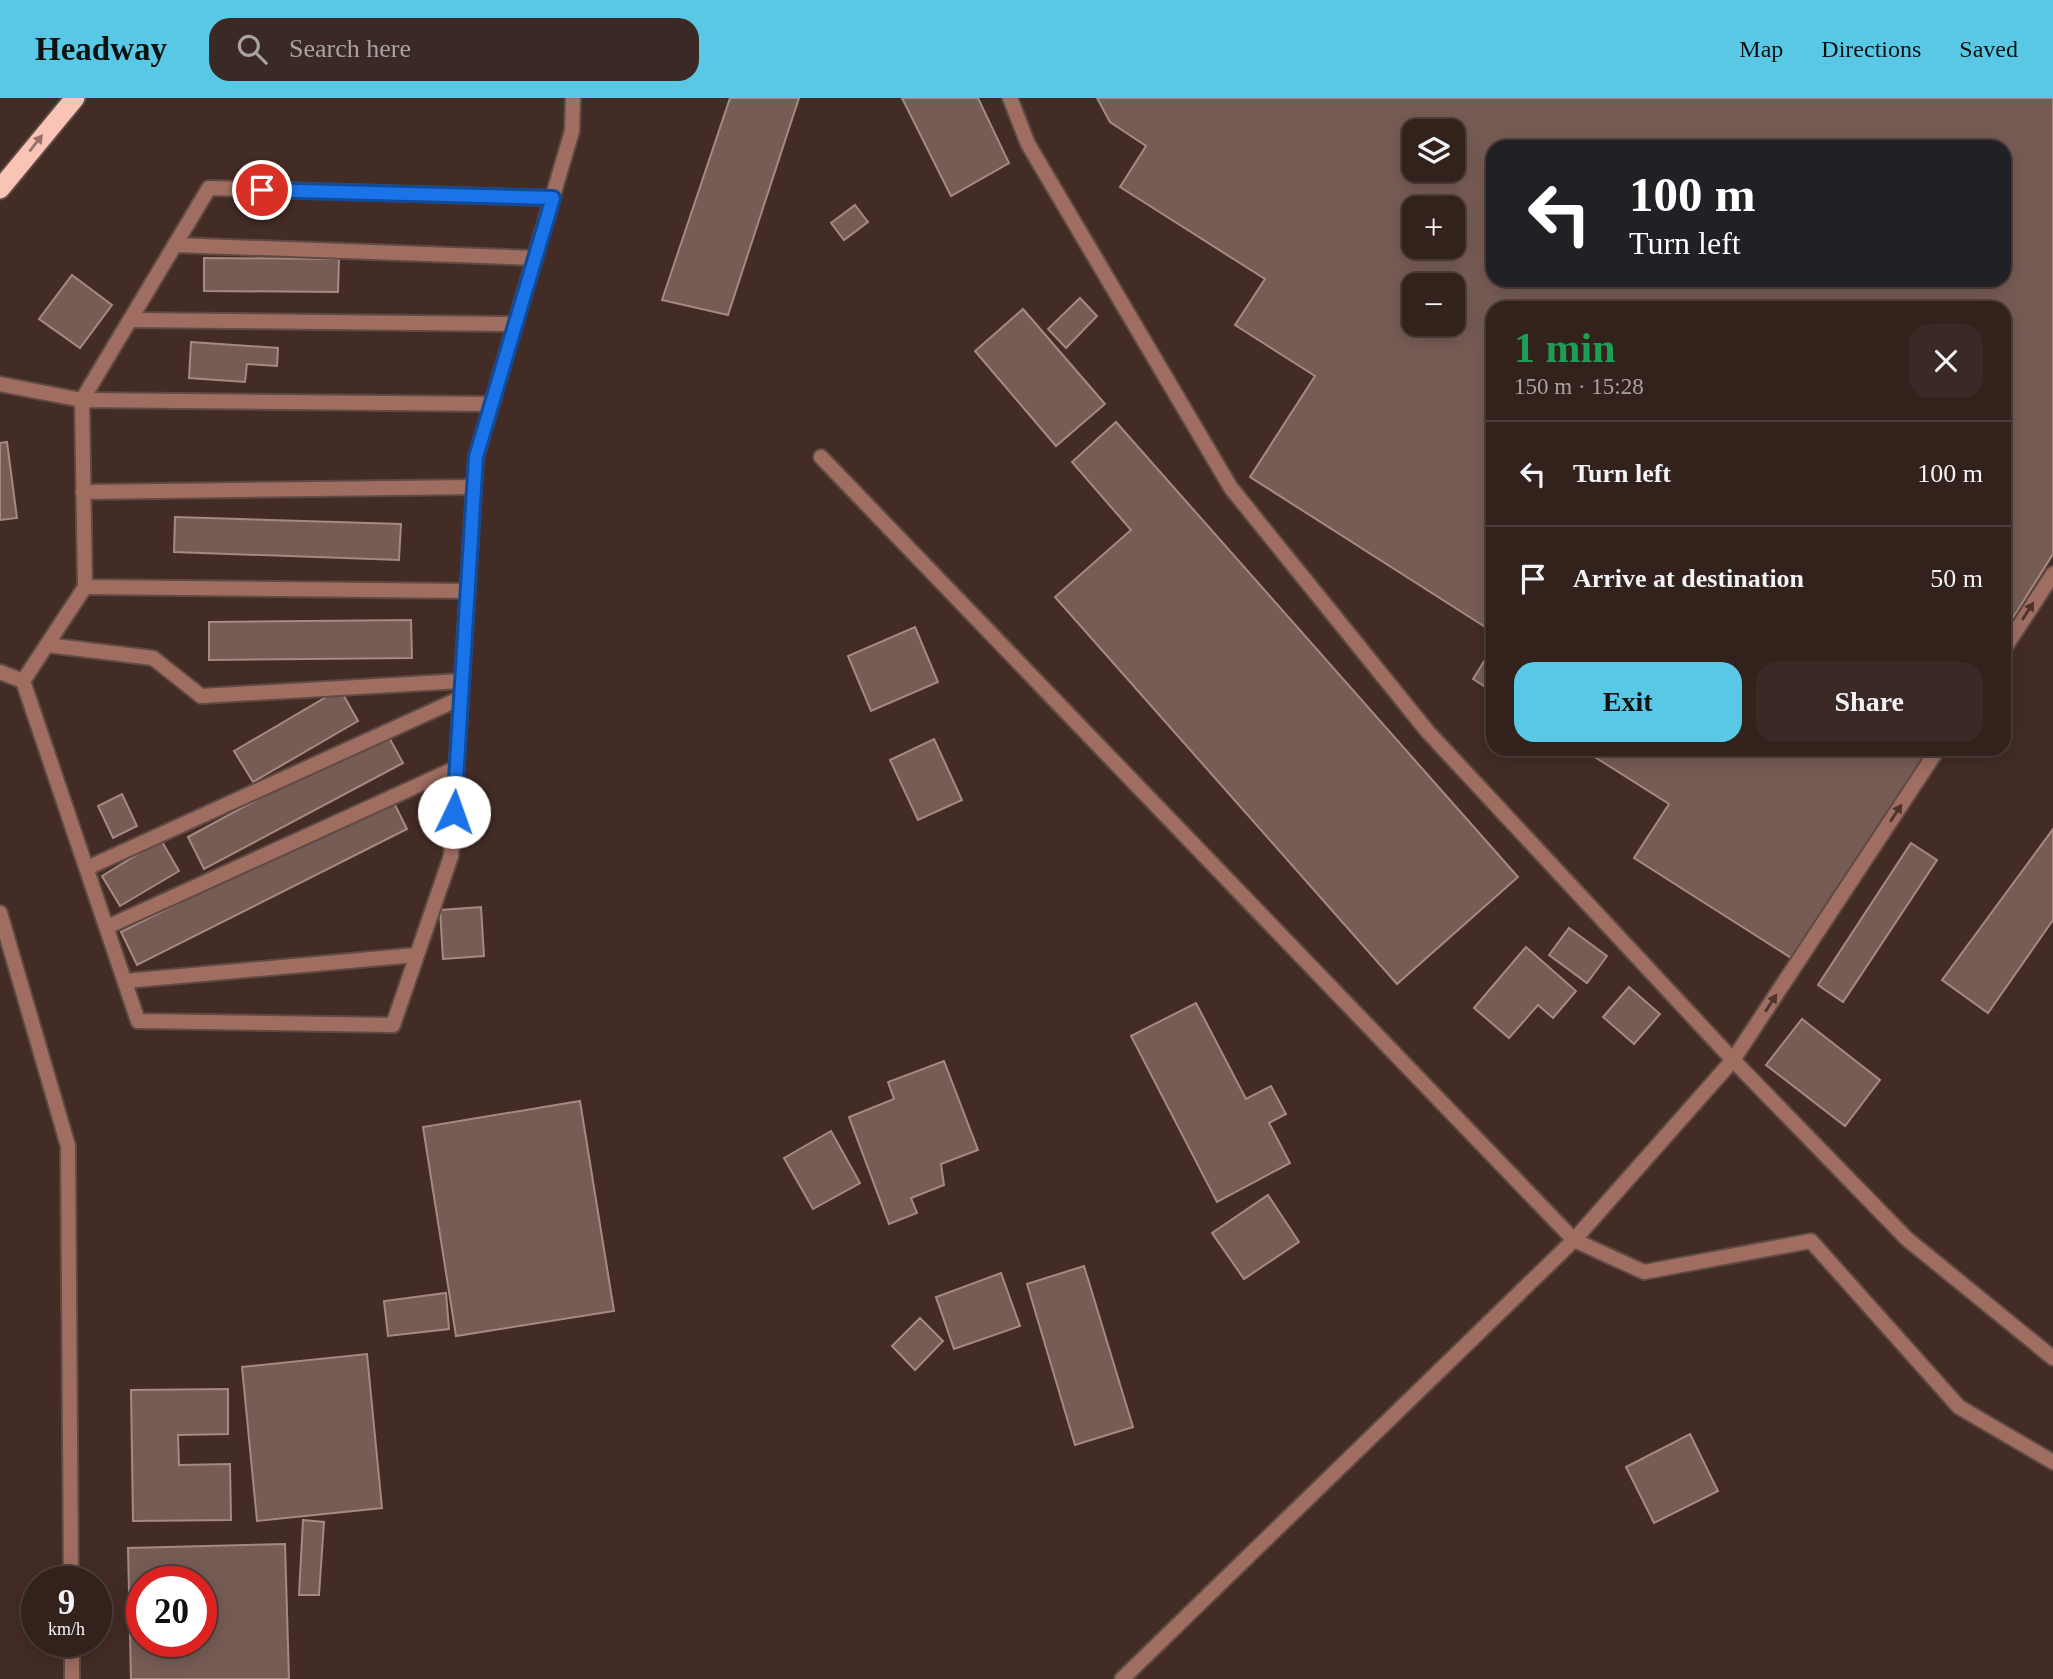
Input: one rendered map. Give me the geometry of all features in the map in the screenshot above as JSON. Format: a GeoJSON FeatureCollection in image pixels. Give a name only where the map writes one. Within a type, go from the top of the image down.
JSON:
{"type":"FeatureCollection","features":[{"type":"Feature","properties":{"kind":"highway"},"geometry":{"type":"LineString","coordinates":[[0,189],[75,98]]}},
{"type":"Feature","properties":{"kind":"street"},"geometry":{"type":"LineString","coordinates":[[0,672],[23,681],[138,1021],[393,1025],[451,856],[476,457],[572,131],[573,98]]}},
{"type":"Feature","properties":{"kind":"street"},"geometry":{"type":"LineString","coordinates":[[1010,98],[1028,144],[1231,488],[1427,732],[1733,1060],[1908,1239],[2053,1358]]}},
{"type":"Feature","properties":{"kind":"street"},"geometry":{"type":"LineString","coordinates":[[23,681],[85,587],[82,400],[209,188],[553,198]]}},
{"type":"Feature","properties":{"kind":"street"},"geometry":{"type":"LineString","coordinates":[[175,245],[535,258]]}},
{"type":"Feature","properties":{"kind":"street"},"geometry":{"type":"LineString","coordinates":[[130,320],[515,324]]}},
{"type":"Feature","properties":{"kind":"street"},"geometry":{"type":"LineString","coordinates":[[0,384],[82,400],[492,404]]}},
{"type":"Feature","properties":{"kind":"street"},"geometry":{"type":"LineString","coordinates":[[821,457],[1574,1240],[1644,1272],[1811,1241],[1959,1407],[2053,1462]]}},
{"type":"Feature","properties":{"kind":"street"},"geometry":{"type":"LineString","coordinates":[[83,492],[474,487]]}},
{"type":"Feature","properties":{"kind":"street"},"geometry":{"type":"LineString","coordinates":[[2011,638],[2053,574]]}},
{"type":"Feature","properties":{"kind":"street"},"geometry":{"type":"LineString","coordinates":[[85,587],[468,591]]}},
{"type":"Feature","properties":{"kind":"street"},"geometry":{"type":"LineString","coordinates":[[47,645],[153,658],[201,696],[462,681]]}},
{"type":"Feature","properties":{"kind":"street"},"geometry":{"type":"LineString","coordinates":[[87,869],[461,698]]}},
{"type":"Feature","properties":{"kind":"street"},"geometry":{"type":"LineString","coordinates":[[1122,1679],[1574,1240],[1733,1060],[1933,756]]}},
{"type":"Feature","properties":{"kind":"street"},"geometry":{"type":"LineString","coordinates":[[107,927],[456,768]]}},
{"type":"Feature","properties":{"kind":"street"},"geometry":{"type":"LineString","coordinates":[[0,913],[68,1146],[71,1566]]}},
{"type":"Feature","properties":{"kind":"street"},"geometry":{"type":"LineString","coordinates":[[125,981],[416,955]]}},
{"type":"Feature","properties":{"kind":"street"},"geometry":{"type":"LineString","coordinates":[[72,1657],[72,1679]]}},
{"type":"Feature","properties":{"kind":"building"},"geometry":{"type":"Polygon","coordinates":[[[730,98],[799,98],[728,315],[662,300],[730,98]]]}},
{"type":"Feature","properties":{"kind":"building"},"geometry":{"type":"Polygon","coordinates":[[[902,98],[978,98],[1009,163],[951,196],[902,98]]]}},
{"type":"Feature","properties":{"kind":"building"},"geometry":{"type":"Polygon","coordinates":[[[1097,98],[2053,98],[2053,554],[2011,621],[2011,301],[1486,301],[1486,628],[1250,477],[1315,376],[1235,325],[1265,279],[1120,187],[1146,146],[1110,122],[1097,98]]]}},
{"type":"Feature","properties":{"kind":"building"},"geometry":{"type":"Polygon","coordinates":[[[855,205],[868,222],[844,240],[831,223],[855,205]]]}},
{"type":"Feature","properties":{"kind":"building"},"geometry":{"type":"Polygon","coordinates":[[[204,258],[339,259],[338,292],[204,291],[204,258]]]}},
{"type":"Feature","properties":{"kind":"building"},"geometry":{"type":"Polygon","coordinates":[[[72,275],[112,305],[80,348],[39,319],[72,275]]]}},
{"type":"Feature","properties":{"kind":"building"},"geometry":{"type":"Polygon","coordinates":[[[1080,298],[1097,316],[1066,348],[1048,329],[1080,298]]]}},
{"type":"Feature","properties":{"kind":"building"},"geometry":{"type":"Polygon","coordinates":[[[1023,309],[1105,404],[1056,446],[975,351],[1023,309]]]}},
{"type":"Feature","properties":{"kind":"building"},"geometry":{"type":"Polygon","coordinates":[[[191,342],[278,348],[277,366],[247,364],[245,382],[189,378],[191,342]]]}},
{"type":"Feature","properties":{"kind":"building"},"geometry":{"type":"Polygon","coordinates":[[[1116,422],[1518,877],[1397,984],[1055,597],[1131,530],[1072,462],[1116,422]]]}},
{"type":"Feature","properties":{"kind":"building"},"geometry":{"type":"Polygon","coordinates":[[[7,442],[17,518],[0,520],[0,443],[7,442]]]}},
{"type":"Feature","properties":{"kind":"building"},"geometry":{"type":"Polygon","coordinates":[[[175,517],[401,524],[399,560],[174,552],[175,517]]]}},
{"type":"Feature","properties":{"kind":"building"},"geometry":{"type":"Polygon","coordinates":[[[411,620],[412,658],[209,660],[209,622],[411,620]]]}},
{"type":"Feature","properties":{"kind":"building"},"geometry":{"type":"Polygon","coordinates":[[[915,627],[938,682],[871,711],[848,656],[915,627]]]}},
{"type":"Feature","properties":{"kind":"building"},"geometry":{"type":"Polygon","coordinates":[[[1486,658],[1486,687],[1473,679],[1486,658]]]}},
{"type":"Feature","properties":{"kind":"building"},"geometry":{"type":"Polygon","coordinates":[[[340,689],[358,721],[253,782],[234,751],[340,689]]]}},
{"type":"Feature","properties":{"kind":"building"},"geometry":{"type":"Polygon","coordinates":[[[385,730],[403,763],[204,869],[188,837],[385,730]]]}},
{"type":"Feature","properties":{"kind":"building"},"geometry":{"type":"Polygon","coordinates":[[[934,739],[962,800],[918,820],[890,760],[934,739]]]}},
{"type":"Feature","properties":{"kind":"building"},"geometry":{"type":"Polygon","coordinates":[[[1593,756],[1926,756],[1796,961],[1634,858],[1669,804],[1593,756]]]}},
{"type":"Feature","properties":{"kind":"building"},"geometry":{"type":"Polygon","coordinates":[[[122,794],[137,826],[113,838],[98,806],[122,794]]]}},
{"type":"Feature","properties":{"kind":"building"},"geometry":{"type":"Polygon","coordinates":[[[391,797],[407,829],[137,965],[121,932],[391,797]]]}},
{"type":"Feature","properties":{"kind":"building"},"geometry":{"type":"Polygon","coordinates":[[[2053,829],[2053,920],[1988,1013],[1942,980],[2053,829]]]}},
{"type":"Feature","properties":{"kind":"building"},"geometry":{"type":"Polygon","coordinates":[[[161,840],[179,871],[120,906],[102,876],[161,840]]]}},
{"type":"Feature","properties":{"kind":"building"},"geometry":{"type":"Polygon","coordinates":[[[1911,843],[1937,860],[1843,1002],[1818,985],[1911,843]]]}},
{"type":"Feature","properties":{"kind":"building"},"geometry":{"type":"Polygon","coordinates":[[[481,907],[484,956],[443,959],[440,910],[481,907]]]}},
{"type":"Feature","properties":{"kind":"building"},"geometry":{"type":"Polygon","coordinates":[[[1569,928],[1607,956],[1587,983],[1549,955],[1569,928]]]}},
{"type":"Feature","properties":{"kind":"building"},"geometry":{"type":"Polygon","coordinates":[[[1526,947],[1576,991],[1553,1018],[1538,1005],[1509,1038],[1474,1008],[1526,947]]]}},
{"type":"Feature","properties":{"kind":"building"},"geometry":{"type":"Polygon","coordinates":[[[1629,987],[1660,1014],[1634,1044],[1603,1017],[1629,987]]]}},
{"type":"Feature","properties":{"kind":"building"},"geometry":{"type":"Polygon","coordinates":[[[1196,1003],[1246,1099],[1271,1086],[1286,1114],[1269,1123],[1290,1163],[1217,1202],[1131,1036],[1196,1003]]]}},
{"type":"Feature","properties":{"kind":"building"},"geometry":{"type":"Polygon","coordinates":[[[1802,1019],[1880,1080],[1845,1126],[1766,1065],[1802,1019]]]}},
{"type":"Feature","properties":{"kind":"building"},"geometry":{"type":"Polygon","coordinates":[[[944,1061],[978,1150],[941,1164],[944,1185],[911,1198],[917,1213],[889,1224],[849,1117],[894,1099],[888,1082],[944,1061]]]}},
{"type":"Feature","properties":{"kind":"building"},"geometry":{"type":"Polygon","coordinates":[[[580,1101],[614,1311],[456,1336],[423,1127],[580,1101]]]}},
{"type":"Feature","properties":{"kind":"building"},"geometry":{"type":"Polygon","coordinates":[[[831,1131],[860,1183],[813,1209],[784,1158],[831,1131]]]}},
{"type":"Feature","properties":{"kind":"building"},"geometry":{"type":"Polygon","coordinates":[[[1268,1195],[1299,1242],[1244,1279],[1212,1233],[1268,1195]]]}},
{"type":"Feature","properties":{"kind":"building"},"geometry":{"type":"Polygon","coordinates":[[[1084,1266],[1133,1427],[1075,1445],[1027,1284],[1084,1266]]]}},
{"type":"Feature","properties":{"kind":"building"},"geometry":{"type":"Polygon","coordinates":[[[1001,1273],[1020,1326],[954,1349],[936,1297],[1001,1273]]]}},
{"type":"Feature","properties":{"kind":"building"},"geometry":{"type":"Polygon","coordinates":[[[446,1293],[449,1329],[388,1336],[384,1301],[446,1293]]]}},
{"type":"Feature","properties":{"kind":"building"},"geometry":{"type":"Polygon","coordinates":[[[920,1318],[943,1341],[915,1370],[892,1346],[920,1318]]]}},
{"type":"Feature","properties":{"kind":"building"},"geometry":{"type":"Polygon","coordinates":[[[367,1354],[382,1508],[257,1521],[242,1367],[367,1354]]]}},
{"type":"Feature","properties":{"kind":"building"},"geometry":{"type":"Polygon","coordinates":[[[228,1389],[228,1434],[178,1435],[179,1465],[230,1464],[231,1520],[133,1521],[131,1390],[228,1389]]]}},
{"type":"Feature","properties":{"kind":"building"},"geometry":{"type":"Polygon","coordinates":[[[1690,1434],[1718,1491],[1654,1523],[1626,1467],[1690,1434]]]}},
{"type":"Feature","properties":{"kind":"building"},"geometry":{"type":"Polygon","coordinates":[[[303,1520],[324,1522],[319,1595],[299,1595],[303,1520]]]}},
{"type":"Feature","properties":{"kind":"building"},"geometry":{"type":"Polygon","coordinates":[[[285,1544],[289,1679],[131,1679],[130,1657],[217,1657],[217,1566],[128,1566],[128,1548],[285,1544]]]}},
{"type":"Feature","properties":{"kind":"route"},"geometry":{"type":"LineString","coordinates":[[262,190],[553,198],[476,457],[454,812]]}}]}
